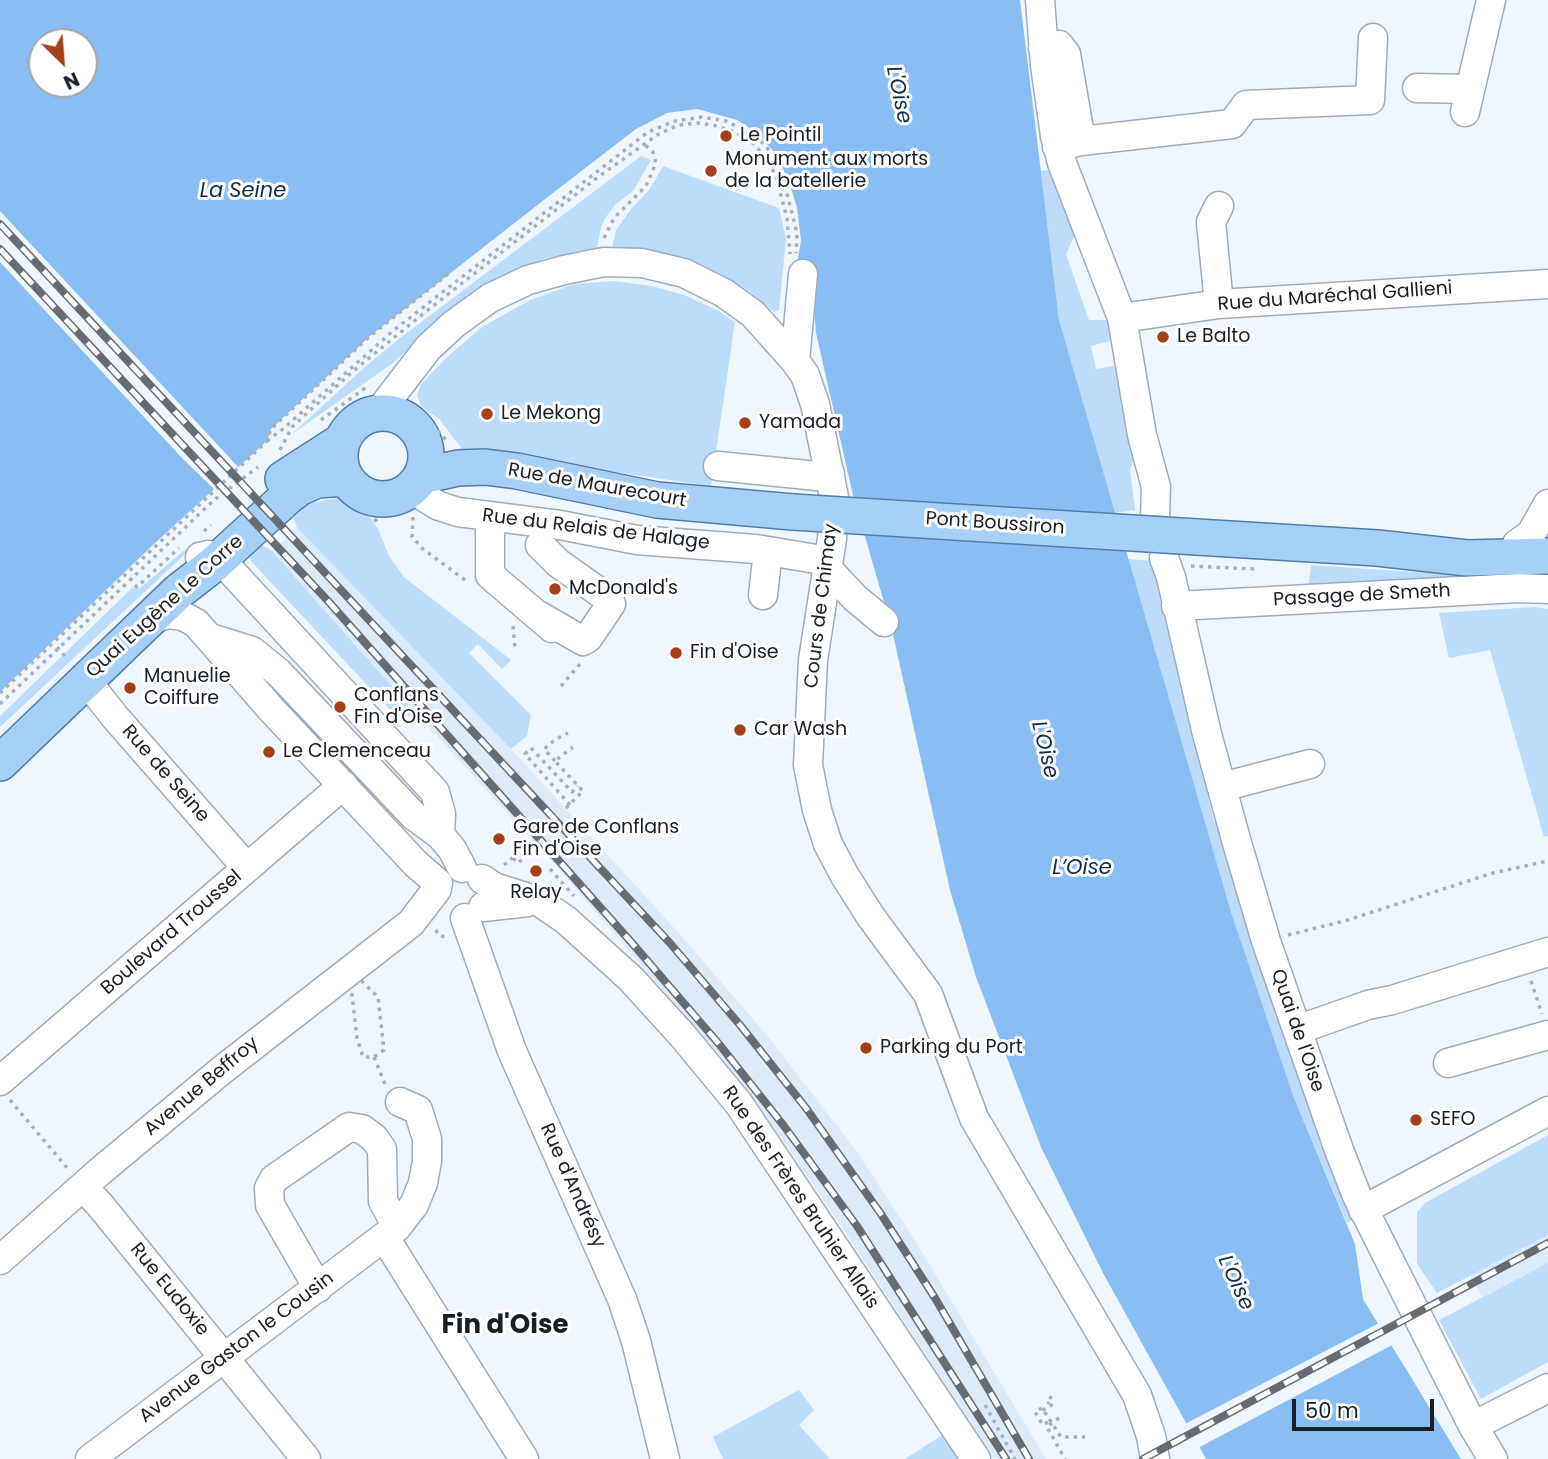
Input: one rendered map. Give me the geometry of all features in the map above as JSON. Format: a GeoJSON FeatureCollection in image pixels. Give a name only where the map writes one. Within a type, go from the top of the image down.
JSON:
{"type":"FeatureCollection","features":[{"type":"Feature","properties":{"kind":"main road","name":"Quai Eugène Le Corre"},"geometry":{"type":"LineString","coordinates":[[0,735],[41,704],[289,474],[329,433],[347,430],[370,414],[384,392]]}},
{"type":"Feature","properties":{"kind":"main road","name":"Rue de Maurecourt"},"geometry":{"type":"LineString","coordinates":[[384,392],[393,413],[438,442],[433,447],[485,467]]}},
{"type":"Feature","properties":{"kind":"main road"},"geometry":{"type":"LineString","coordinates":[[329,433],[345,478]]}},
{"type":"Feature","properties":{"kind":"main road"},"geometry":{"type":"LineString","coordinates":[[415,493],[427,457],[438,442]]}},
{"type":"Feature","properties":{"kind":"main road","name":"Rue de Maurecourt"},"geometry":{"type":"LineString","coordinates":[[345,478],[359,492],[378,499],[415,493],[458,468],[485,467],[517,471],[657,500],[793,512]]}},
{"type":"Feature","properties":{"kind":"main road","name":"Quai Eugène Le Corre"},"geometry":{"type":"LineString","coordinates":[[0,763],[77,669],[147,621],[179,591],[202,553],[299,488],[323,478],[345,478]]}},
{"type":"Feature","properties":{"kind":"main road","name":"Pont Boussiron"},"geometry":{"type":"LineString","coordinates":[[793,512],[1173,544],[1538,548]]}},
{"type":"Feature","properties":{"kind":"street","name":"Quai de l'Oise"},"geometry":{"type":"LineString","coordinates":[[1040,0],[1043,48],[1122,318],[1142,435],[1173,544],[1177,606],[1222,787],[1266,941],[1339,1150],[1363,1210],[1473,1426],[1493,1459]]}},
{"type":"Feature","properties":{"kind":"street"},"geometry":{"type":"LineString","coordinates":[[1417,88],[1467,100],[1491,0]]}},
{"type":"Feature","properties":{"kind":"street"},"geometry":{"type":"LineString","coordinates":[[1069,144],[1232,124],[1246,105],[1370,100],[1373,38]]}},
{"type":"Feature","properties":{"kind":"street"},"geometry":{"type":"LineString","coordinates":[[1219,206],[1211,222],[1219,304]]}},
{"type":"Feature","properties":{"kind":"street","name":"Cours de Chimay"},"geometry":{"type":"LineString","coordinates":[[384,392],[454,324],[490,298],[528,280],[604,262],[642,263],[684,273],[724,293],[753,314],[795,360],[805,375],[816,404],[834,497],[832,539],[813,660],[808,765],[817,810],[828,844],[871,917],[928,994],[974,1118],[1137,1395],[1151,1436],[1155,1459]]}},
{"type":"Feature","properties":{"kind":"street"},"geometry":{"type":"LineString","coordinates":[[795,360],[803,274]]}},
{"type":"Feature","properties":{"kind":"street","name":"Rue du Maréchal Gallieni"},"geometry":{"type":"LineString","coordinates":[[1122,318],[1219,304],[1548,284]]}},
{"type":"Feature","properties":{"kind":"street"},"geometry":{"type":"LineString","coordinates":[[718,466],[830,474]]}},
{"type":"Feature","properties":{"kind":"street","name":"Rue du Relais de Halage"},"geometry":{"type":"LineString","coordinates":[[415,493],[445,508],[490,517],[560,525],[637,540],[768,551],[827,565]]}},
{"type":"Feature","properties":{"kind":"street"},"geometry":{"type":"LineString","coordinates":[[1538,548],[1531,534],[1548,504]]}},
{"type":"Feature","properties":{"kind":"street"},"geometry":{"type":"LineString","coordinates":[[490,517],[499,550],[489,575],[492,579],[525,616],[563,635],[574,636],[580,641],[586,640],[611,602],[558,563],[540,545]]}},
{"type":"Feature","properties":{"kind":"street"},"geometry":{"type":"LineString","coordinates":[[763,595],[768,551]]}},
{"type":"Feature","properties":{"kind":"street"},"geometry":{"type":"LineString","coordinates":[[202,553],[201,580],[193,594],[192,609],[203,630],[438,886],[438,902],[466,913]]}},
{"type":"Feature","properties":{"kind":"street"},"geometry":{"type":"LineString","coordinates":[[202,553],[296,644],[435,792],[441,814],[440,835]]}},
{"type":"Feature","properties":{"kind":"street"},"geometry":{"type":"LineString","coordinates":[[827,565],[855,598],[884,622]]}},
{"type":"Feature","properties":{"kind":"street","name":"Passage de Smeth"},"geometry":{"type":"LineString","coordinates":[[1177,606],[1518,588],[1548,589]]}},
{"type":"Feature","properties":{"kind":"street"},"geometry":{"type":"LineString","coordinates":[[147,621],[169,614],[183,616],[203,630],[261,656],[414,816],[481,872],[486,893],[466,913]]}},
{"type":"Feature","properties":{"kind":"street"},"geometry":{"type":"LineString","coordinates":[[251,685],[252,669],[261,656],[277,645],[296,644]]}},
{"type":"Feature","properties":{"kind":"street","name":"Rue de Seine"},"geometry":{"type":"LineString","coordinates":[[77,669],[115,717],[247,868]]}},
{"type":"Feature","properties":{"kind":"street"},"geometry":{"type":"LineString","coordinates":[[1222,787],[1310,764]]}},
{"type":"Feature","properties":{"kind":"street","name":"Boulevard Troussel"},"geometry":{"type":"LineString","coordinates":[[4,1090],[247,868],[343,785]]}},
{"type":"Feature","properties":{"kind":"street"},"geometry":{"type":"LineString","coordinates":[[411,923],[448,872],[481,872]]}},
{"type":"Feature","properties":{"kind":"street","name":"Rue des Frères Bruhier Allais"},"geometry":{"type":"LineString","coordinates":[[481,872],[494,887],[538,901],[566,920],[631,979],[682,1035],[739,1104],[976,1459]]}},
{"type":"Feature","properties":{"kind":"street"},"geometry":{"type":"LineString","coordinates":[[411,923],[538,901]]}},
{"type":"Feature","properties":{"kind":"street","name":"Rue d'Andrésy"},"geometry":{"type":"LineString","coordinates":[[466,913],[512,1052],[622,1299],[636,1341],[665,1459]]}},
{"type":"Feature","properties":{"kind":"street","name":"Avenue Beffroy"},"geometry":{"type":"LineString","coordinates":[[0,1261],[222,1070],[411,923]]}},
{"type":"Feature","properties":{"kind":"street"},"geometry":{"type":"LineString","coordinates":[[1297,1030],[1368,1005],[1536,956]]}},
{"type":"Feature","properties":{"kind":"street"},"geometry":{"type":"LineString","coordinates":[[1448,1063],[1546,1027]]}},
{"type":"Feature","properties":{"kind":"street","name":"Avenue Gaston le Cousin"},"geometry":{"type":"LineString","coordinates":[[90,1459],[391,1232],[414,1206],[424,1183],[427,1139],[401,1100]]}},
{"type":"Feature","properties":{"kind":"street"},"geometry":{"type":"LineString","coordinates":[[1363,1210],[1548,1111]]}},
{"type":"Feature","properties":{"kind":"street"},"geometry":{"type":"LineString","coordinates":[[318,1287],[270,1205],[269,1188],[274,1179],[349,1127],[362,1129],[374,1138],[382,1149],[383,1201],[391,1232],[524,1459]]}},
{"type":"Feature","properties":{"kind":"street","name":"Rue Eudoxie"},"geometry":{"type":"LineString","coordinates":[[83,1187],[306,1459]]}},
{"type":"Feature","properties":{"kind":"street"},"geometry":{"type":"LineString","coordinates":[[1473,1426],[1548,1388]]}},
{"type":"Feature","properties":{"kind":"path"},"geometry":{"type":"LineString","coordinates":[[604,246],[604,239],[614,218],[646,186],[656,163],[653,152],[644,144]]}},
{"type":"Feature","properties":{"kind":"path"},"geometry":{"type":"LineString","coordinates":[[0,693],[267,441],[271,429],[370,335],[452,271]]}},
{"type":"Feature","properties":{"kind":"path"},"geometry":{"type":"LineString","coordinates":[[329,433],[384,392],[418,412],[438,442]]}},
{"type":"Feature","properties":{"kind":"path"},"geometry":{"type":"LineString","coordinates":[[279,451],[288,444]]}},
{"type":"Feature","properties":{"kind":"path"},"geometry":{"type":"LineString","coordinates":[[0,704],[222,493],[260,466]]}},
{"type":"Feature","properties":{"kind":"path"},"geometry":{"type":"LineString","coordinates":[[415,493],[412,537],[423,549],[473,586]]}},
{"type":"Feature","properties":{"kind":"path"},"geometry":{"type":"LineString","coordinates":[[130,578],[137,587],[202,553],[211,525]]}},
{"type":"Feature","properties":{"kind":"path"},"geometry":{"type":"LineString","coordinates":[[515,648],[525,616]]}},
{"type":"Feature","properties":{"kind":"path"},"geometry":{"type":"LineString","coordinates":[[57,647],[77,669]]}},
{"type":"Feature","properties":{"kind":"path"},"geometry":{"type":"LineString","coordinates":[[561,686],[572,674]]}},
{"type":"Feature","properties":{"kind":"path"},"geometry":{"type":"LineString","coordinates":[[568,733],[544,749],[583,791],[568,806],[525,754],[531,748],[572,792],[578,786]]}},
{"type":"Feature","properties":{"kind":"path"},"geometry":{"type":"LineString","coordinates":[[555,761],[573,747]]}},
{"type":"Feature","properties":{"kind":"path"},"geometry":{"type":"LineString","coordinates":[[481,872],[514,857],[517,863],[527,855]]}},
{"type":"Feature","properties":{"kind":"path"},"geometry":{"type":"LineString","coordinates":[[1266,941],[1348,920],[1493,873],[1548,860]]}},
{"type":"Feature","properties":{"kind":"path"},"geometry":{"type":"LineString","coordinates":[[550,869],[582,904]]}},
{"type":"Feature","properties":{"kind":"path"},"geometry":{"type":"LineString","coordinates":[[1536,956],[1546,1027]]}},
{"type":"Feature","properties":{"kind":"path"},"geometry":{"type":"LineString","coordinates":[[354,1000],[357,1038],[363,1057],[374,1057],[384,1049],[378,997]]}},
{"type":"Feature","properties":{"kind":"path"},"geometry":{"type":"LineString","coordinates":[[374,1057],[401,1100]]}},
{"type":"Feature","properties":{"kind":"path"},"geometry":{"type":"LineString","coordinates":[[4,1090],[83,1187]]}},
{"type":"Feature","properties":{"kind":"path"},"geometry":{"type":"LineString","coordinates":[[1051,1396],[1042,1412],[1049,1423],[1047,1427],[1065,1459]]}},
{"type":"Feature","properties":{"kind":"path"},"geometry":{"type":"LineString","coordinates":[[1049,1402],[1053,1408]]}},
{"type":"Feature","properties":{"kind":"path"},"geometry":{"type":"LineString","coordinates":[[986,1407],[1014,1456]]}},
{"type":"Feature","properties":{"kind":"path"},"geometry":{"type":"LineString","coordinates":[[1059,1418],[1049,1423],[1043,1425],[1035,1412],[1042,1408],[1061,1437],[1085,1437]]}},
{"type":"Feature","properties":{"kind":"shaded area"},"geometry":{"type":"Polygon","coordinates":[[[641,156],[651,160],[633,191],[616,204],[606,217],[601,227],[597,249],[546,258],[481,289],[437,323],[393,363],[292,434],[400,338],[641,156]]]}},
{"type":"Feature","properties":{"kind":"shaded area"},"geometry":{"type":"Polygon","coordinates":[[[663,166],[779,208],[786,239],[779,310],[774,312],[749,291],[700,265],[676,257],[612,248],[616,230],[649,190],[663,166]]]}},
{"type":"Feature","properties":{"kind":"shaded area"},"geometry":{"type":"Polygon","coordinates":[[[1052,169],[1075,234],[1066,254],[1089,320],[1111,320],[1117,339],[1091,346],[1096,369],[1123,364],[1137,461],[1132,463],[1130,470],[1135,510],[1114,513],[1059,320],[1041,171],[1052,169]]]}},
{"type":"Feature","properties":{"kind":"shaded area"},"geometry":{"type":"Polygon","coordinates":[[[614,281],[652,286],[684,295],[719,311],[735,322],[711,486],[463,450],[439,419],[421,406],[417,395],[421,384],[482,327],[530,300],[574,284],[614,281]]]}},
{"type":"Feature","properties":{"kind":"shaded area"},"geometry":{"type":"Polygon","coordinates":[[[340,497],[368,514],[378,529],[389,556],[404,577],[511,660],[502,669],[478,644],[469,653],[531,715],[527,736],[511,749],[297,528],[292,514],[303,505],[340,497]]]}},
{"type":"Feature","properties":{"kind":"shaded area"},"geometry":{"type":"Polygon","coordinates":[[[297,528],[511,749],[677,931],[770,1039],[857,1152],[916,1242],[1046,1459],[993,1459],[835,1216],[719,1056],[557,867],[272,551],[297,528]]]}},
{"type":"Feature","properties":{"kind":"shaded area"},"geometry":{"type":"Polygon","coordinates":[[[195,541],[197,543],[0,727],[0,716],[133,587],[139,589],[195,541]]]}},
{"type":"Feature","properties":{"kind":"shaded area"},"geometry":{"type":"Polygon","coordinates":[[[257,542],[272,551],[410,707],[412,713],[409,716],[397,717],[251,561],[247,551],[257,542]]]}},
{"type":"Feature","properties":{"kind":"shaded area"},"geometry":{"type":"Polygon","coordinates":[[[1127,559],[1155,561],[1214,821],[1224,830],[1292,1043],[1288,1048],[1317,1128],[1358,1217],[1347,1223],[1294,1098],[1231,912],[1127,559]]]}},
{"type":"Feature","properties":{"kind":"shaded area"},"geometry":{"type":"Polygon","coordinates":[[[1311,565],[1414,572],[1512,577],[1308,590],[1311,565]]]}},
{"type":"Feature","properties":{"kind":"shaded area"},"geometry":{"type":"Polygon","coordinates":[[[1534,607],[1548,609],[1548,836],[1544,837],[1490,650],[1449,658],[1439,613],[1534,607]]]}},
{"type":"Feature","properties":{"kind":"shaded area"},"geometry":{"type":"Polygon","coordinates":[[[1548,1135],[1548,1235],[1437,1293],[1417,1264],[1417,1212],[1425,1203],[1548,1135]]]}},
{"type":"Feature","properties":{"kind":"shaded area"},"geometry":{"type":"Polygon","coordinates":[[[1548,1235],[1548,1263],[1482,1297],[1470,1275],[1548,1235]]]}},
{"type":"Feature","properties":{"kind":"shaded area"},"geometry":{"type":"Polygon","coordinates":[[[1548,1263],[1548,1362],[1481,1399],[1439,1320],[1548,1263]]]}},
{"type":"Feature","properties":{"kind":"shaded area"},"geometry":{"type":"Polygon","coordinates":[[[799,1390],[814,1410],[799,1425],[830,1459],[723,1459],[713,1437],[799,1390]]]}},
{"type":"Feature","properties":{"kind":"shaded area"},"geometry":{"type":"Polygon","coordinates":[[[950,1430],[975,1459],[905,1459],[950,1430]]]}},
{"type":"Feature","properties":{"kind":"water","name":"L’Oise"},"geometry":{"type":"Polygon","coordinates":[[[0,0],[1020,0],[1059,320],[1231,912],[1294,1098],[1355,1244],[1363,1299],[1461,1459],[1206,1459],[1103,1273],[1041,1147],[976,977],[950,890],[892,630],[853,495],[816,333],[814,306],[796,270],[801,240],[797,208],[789,181],[774,152],[756,132],[737,120],[697,109],[667,113],[636,129],[370,336],[271,429],[267,441],[155,543],[0,692],[0,0]]]}},
{"type":"Feature","properties":{"kind":"pier"},"geometry":{"type":"Polygon","coordinates":[[[0,211],[241,470],[217,492],[0,262],[0,211]]]}},
{"type":"Feature","properties":{"kind":"pier"},"geometry":{"type":"Polygon","coordinates":[[[1381,1322],[1394,1344],[1196,1449],[1183,1425],[1381,1322]]]}},
{"type":"Feature","properties":{"kind":"railway"},"geometry":{"type":"LineString","coordinates":[[0,224],[669,942],[740,1025],[806,1108],[881,1214],[935,1298],[1029,1459]]}},
{"type":"Feature","properties":{"kind":"railway"},"geometry":{"type":"LineString","coordinates":[[0,249],[328,601],[719,1044],[784,1126],[857,1226],[1006,1459]]}},
{"type":"Feature","properties":{"kind":"railway"},"geometry":{"type":"LineString","coordinates":[[1143,1459],[1548,1243]]}},
{"type":"Feature","properties":{"kind":"place","name":"Le Pointil"},"geometry":{"type":"Point","coordinates":[726,136]}},
{"type":"Feature","properties":{"kind":"place","name":"Monument aux morts de la batellerie"},"geometry":{"type":"Point","coordinates":[711,171]}},
{"type":"Feature","properties":{"kind":"place","name":"Le Balto"},"geometry":{"type":"Point","coordinates":[1163,337]}},
{"type":"Feature","properties":{"kind":"place","name":"Le Mekong"},"geometry":{"type":"Point","coordinates":[487,414]}},
{"type":"Feature","properties":{"kind":"place","name":"Yamada"},"geometry":{"type":"Point","coordinates":[745,423]}},
{"type":"Feature","properties":{"kind":"place","name":"McDonald's"},"geometry":{"type":"Point","coordinates":[555,589]}},
{"type":"Feature","properties":{"kind":"place","name":"Fin d'Oise"},"geometry":{"type":"Point","coordinates":[676,653]}},
{"type":"Feature","properties":{"kind":"place","name":"Manuelie Coiffure"},"geometry":{"type":"Point","coordinates":[130,688]}},
{"type":"Feature","properties":{"kind":"place","name":"Conflans Fin d'Oise"},"geometry":{"type":"Point","coordinates":[340,707]}},
{"type":"Feature","properties":{"kind":"place","name":"Car Wash"},"geometry":{"type":"Point","coordinates":[740,730]}},
{"type":"Feature","properties":{"kind":"place","name":"Le Clemenceau"},"geometry":{"type":"Point","coordinates":[269,752]}},
{"type":"Feature","properties":{"kind":"place","name":"Gare de Conflans Fin d'Oise"},"geometry":{"type":"Point","coordinates":[499,839]}},
{"type":"Feature","properties":{"kind":"place","name":"Relay"},"geometry":{"type":"Point","coordinates":[536,871]}},
{"type":"Feature","properties":{"kind":"place","name":"Parking du Port"},"geometry":{"type":"Point","coordinates":[866,1048]}},
{"type":"Feature","properties":{"kind":"place","name":"SEFO"},"geometry":{"type":"Point","coordinates":[1416,1120]}},
{"type":"Feature","properties":{"kind":"district","name":"Fin d'Oise"},"geometry":{"type":"Point","coordinates":[505,1326]}},
{"type":"Feature","properties":{"kind":"water label","name":"L'Oise"},"geometry":{"type":"Point","coordinates":[898,95]}},
{"type":"Feature","properties":{"kind":"water label","name":"La Seine"},"geometry":{"type":"Point","coordinates":[243,192]}},
{"type":"Feature","properties":{"kind":"water label","name":"L'Oise"},"geometry":{"type":"Point","coordinates":[1044,750]}},
{"type":"Feature","properties":{"kind":"water label","name":"L'Oise"},"geometry":{"type":"Point","coordinates":[1235,1283]}}]}
